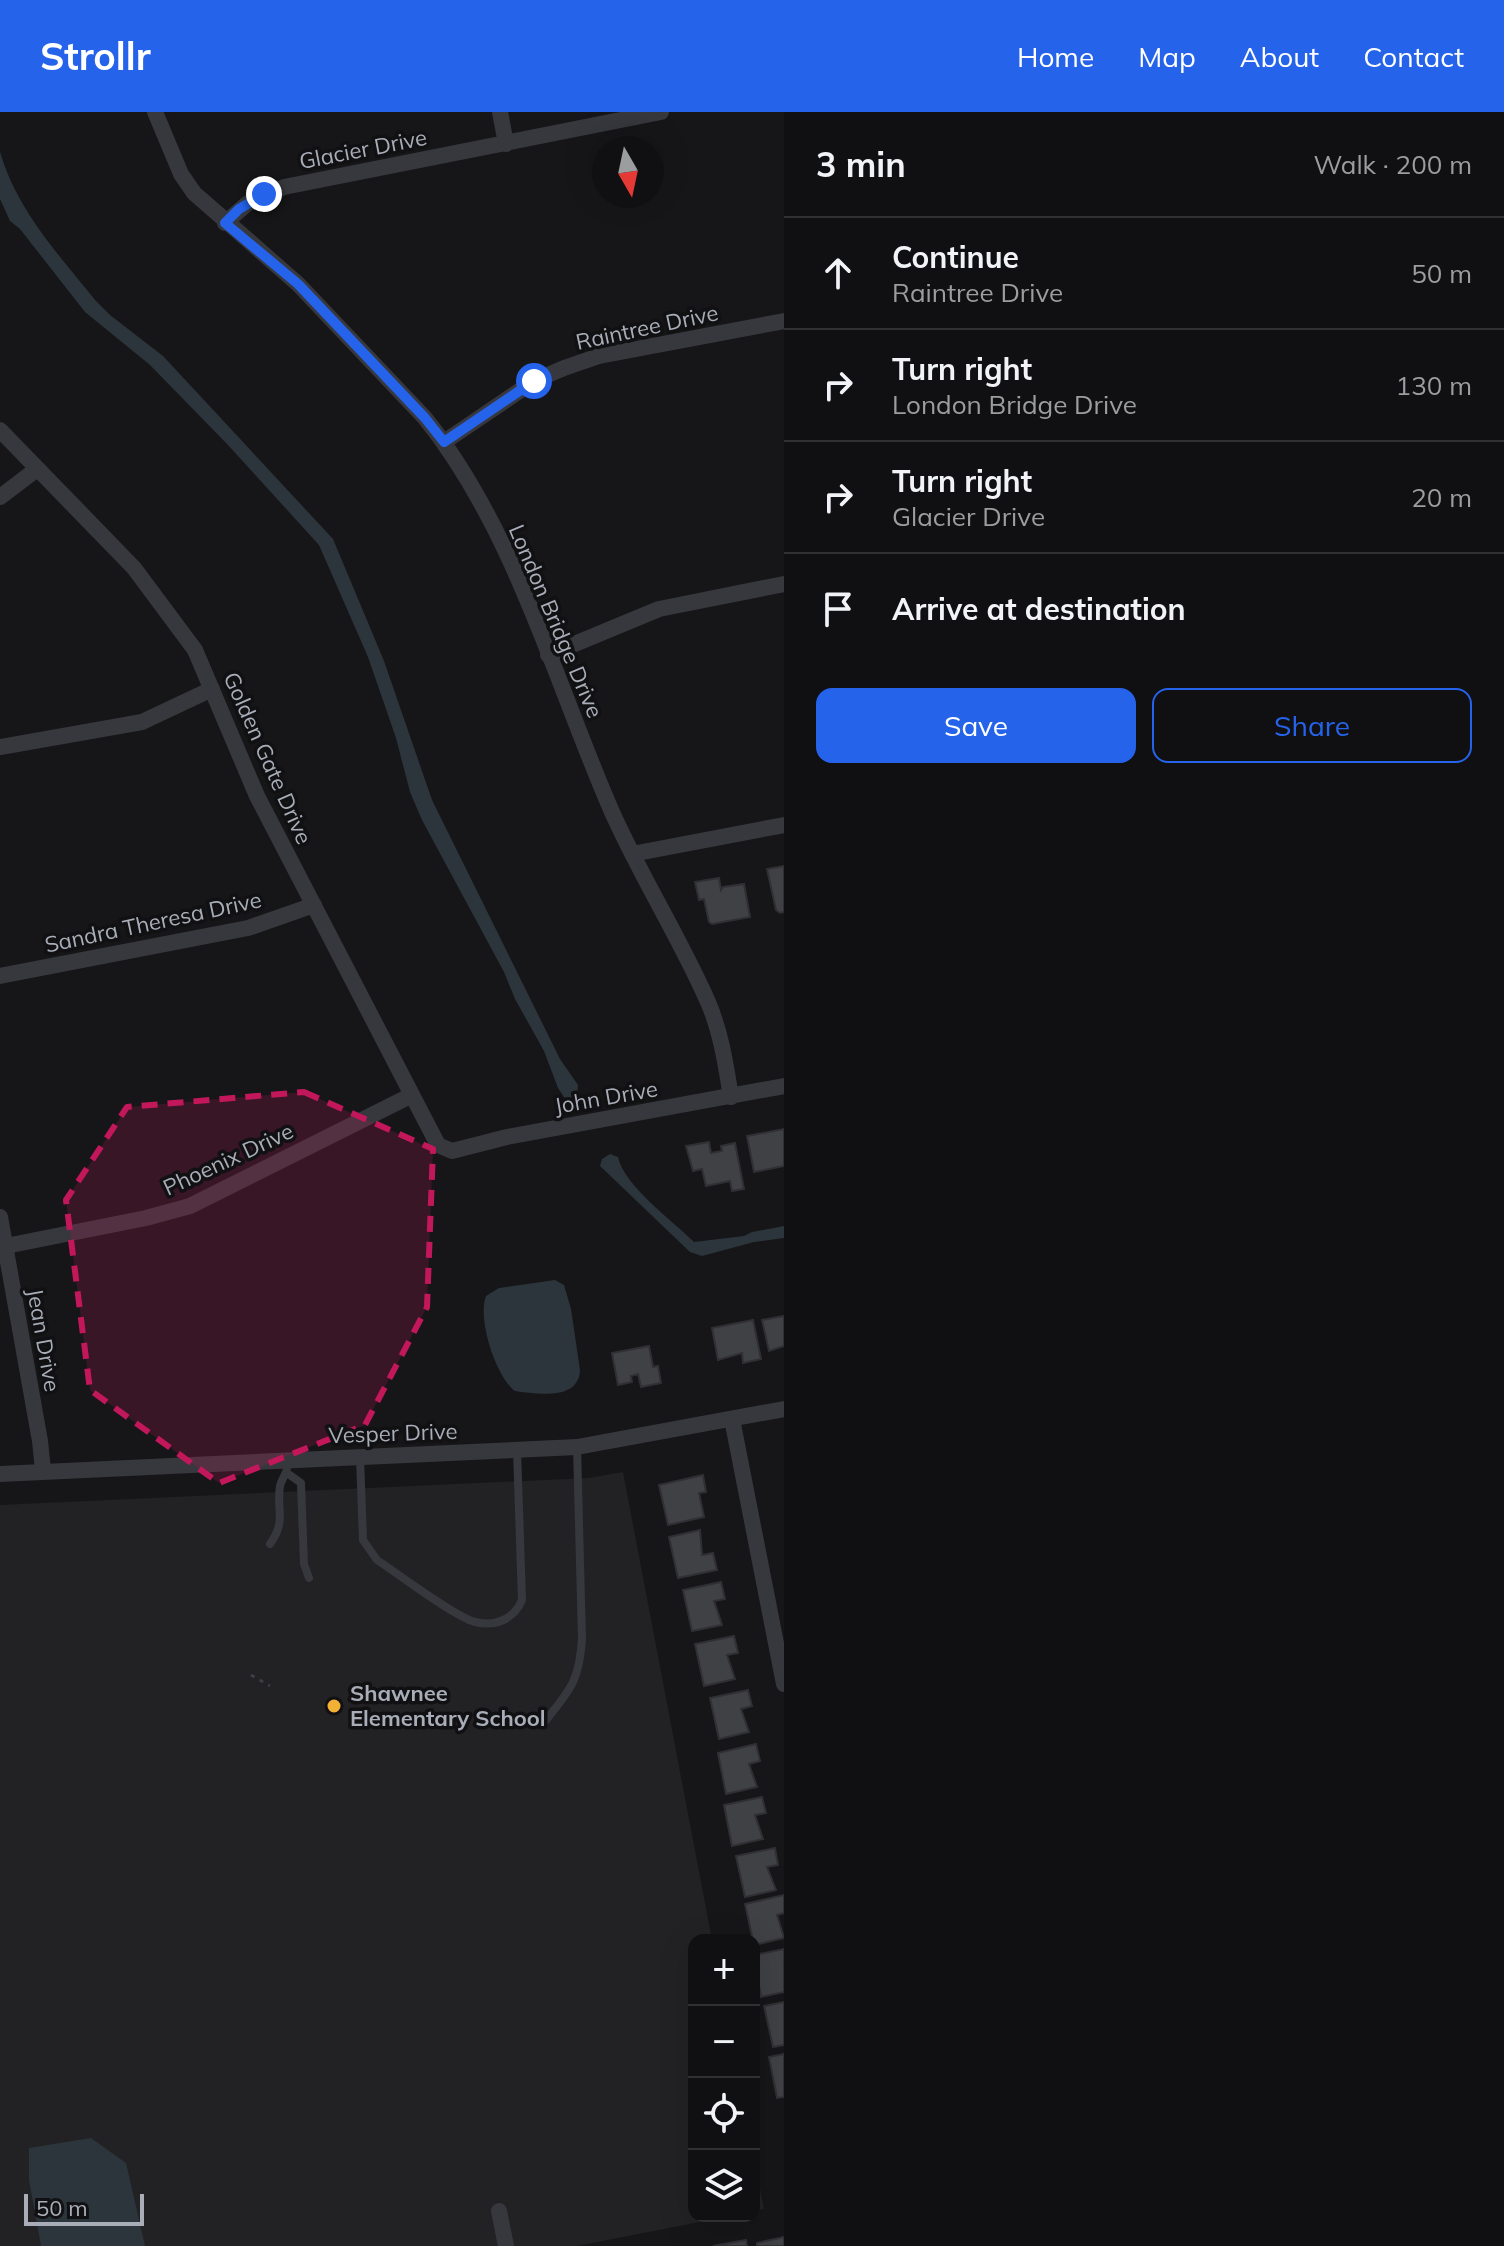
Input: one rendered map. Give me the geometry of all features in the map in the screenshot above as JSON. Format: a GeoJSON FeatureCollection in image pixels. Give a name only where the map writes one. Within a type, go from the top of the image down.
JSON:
{"type":"FeatureCollection","features":[{"type":"Feature","properties":{"kind":"street","name":"London Bridge Drive"},"geometry":{"type":"LineString","coordinates":[[155,112],[186,183],[225,223],[298,284],[425,418],[466,477],[516,575],[632,854],[709,1004],[731,1097]]}},
{"type":"Feature","properties":{"kind":"street"},"geometry":{"type":"LineString","coordinates":[[500,112],[506,144]]}},
{"type":"Feature","properties":{"kind":"street","name":"Glacier Drive"},"geometry":{"type":"LineString","coordinates":[[225,223],[248,203],[284,187],[661,112]]}},
{"type":"Feature","properties":{"kind":"street","name":"Raintree Drive"},"geometry":{"type":"LineString","coordinates":[[444,442],[534,381],[564,368],[599,356],[784,321]]}},
{"type":"Feature","properties":{"kind":"street","name":"Golden Gate Drive"},"geometry":{"type":"LineString","coordinates":[[0,430],[134,568],[195,650],[257,796],[438,1145]]}},
{"type":"Feature","properties":{"kind":"street"},"geometry":{"type":"LineString","coordinates":[[0,497],[37,469]]}},
{"type":"Feature","properties":{"kind":"street"},"geometry":{"type":"LineString","coordinates":[[548,655],[659,609],[784,584]]}},
{"type":"Feature","properties":{"kind":"street"},"geometry":{"type":"LineString","coordinates":[[0,747],[142,722],[212,689]]}},
{"type":"Feature","properties":{"kind":"street"},"geometry":{"type":"LineString","coordinates":[[632,854],[784,825]]}},
{"type":"Feature","properties":{"kind":"street","name":"Sandra Theresa Drive"},"geometry":{"type":"LineString","coordinates":[[0,976],[248,928],[314,905]]}},
{"type":"Feature","properties":{"kind":"street","name":"John Drive"},"geometry":{"type":"LineString","coordinates":[[438,1145],[452,1151],[507,1137],[784,1086]]}},
{"type":"Feature","properties":{"kind":"street","name":"Phoenix Drive"},"geometry":{"type":"LineString","coordinates":[[6,1246],[190,1206],[412,1095]]}},
{"type":"Feature","properties":{"kind":"street","name":"Jean Drive"},"geometry":{"type":"LineString","coordinates":[[0,1217],[43,1470]]}},
{"type":"Feature","properties":{"kind":"street","name":"Vesper Drive"},"geometry":{"type":"LineString","coordinates":[[0,1474],[43,1470],[287,1466],[360,1456],[577,1447],[784,1409]]}},
{"type":"Feature","properties":{"kind":"street"},"geometry":{"type":"LineString","coordinates":[[732,1419],[780,1642],[784,1684]]}},
{"type":"Feature","properties":{"kind":"street"},"geometry":{"type":"LineString","coordinates":[[499,2211],[506,2246]]}},
{"type":"Feature","properties":{"kind":"lane"},"geometry":{"type":"LineString","coordinates":[[543,1724],[574,1683],[580,1661],[577,1447]]}},
{"type":"Feature","properties":{"kind":"lane"},"geometry":{"type":"LineString","coordinates":[[360,1456],[363,1540],[370,1552],[377,1560],[472,1622],[492,1622],[505,1620],[517,1612],[522,1600],[517,1450]]}},
{"type":"Feature","properties":{"kind":"lane"},"geometry":{"type":"LineString","coordinates":[[270,1544],[282,1523],[280,1484],[287,1466],[301,1483],[304,1564],[309,1578]]}},
{"type":"Feature","properties":{"kind":"path"},"geometry":{"type":"LineString","coordinates":[[251,1675],[270,1686]]}},
{"type":"Feature","properties":{"kind":"highlighted area"},"geometry":{"type":"Polygon","coordinates":[[[304,1092],[433,1149],[427,1307],[365,1425],[219,1483],[90,1390],[66,1200],[127,1107],[304,1092]]]}},
{"type":"Feature","properties":{"kind":"shaded area"},"geometry":{"type":"Polygon","coordinates":[[[0,152],[7,173],[28,212],[96,301],[163,356],[333,539],[384,661],[432,800],[560,1059],[578,1085],[577,1097],[571,1100],[564,1097],[558,1088],[544,1051],[504,972],[422,820],[410,792],[396,738],[368,657],[319,545],[150,365],[85,312],[20,229],[10,221],[0,199],[0,152]]]}},
{"type":"Feature","properties":{"kind":"shaded area"},"geometry":{"type":"Polygon","coordinates":[[[610,1154],[618,1157],[629,1180],[639,1191],[694,1242],[744,1236],[784,1226],[784,1238],[754,1242],[702,1256],[690,1252],[600,1166],[602,1159],[610,1154]]]}},
{"type":"Feature","properties":{"kind":"shaded area"},"geometry":{"type":"Polygon","coordinates":[[[555,1280],[564,1285],[571,1309],[580,1370],[578,1380],[573,1387],[555,1393],[515,1391],[501,1373],[490,1347],[484,1319],[486,1296],[499,1288],[555,1280]]]}},
{"type":"Feature","properties":{"kind":"shaded area","name":"Shawnee Elementary School"},"geometry":{"type":"Polygon","coordinates":[[[623,1472],[711,1934],[688,1934],[688,2222],[699,2222],[577,2246],[0,2246],[0,1505],[589,1478],[623,1472]]]}},
{"type":"Feature","properties":{"kind":"shaded area"},"geometry":{"type":"Polygon","coordinates":[[[91,2138],[126,2163],[145,2246],[41,2246],[29,2180],[29,2148],[91,2138]]]}},
{"type":"Feature","properties":{"kind":"shaded area"},"geometry":{"type":"Polygon","coordinates":[[[760,2189],[764,2209],[760,2210],[760,2189]]]}},
{"type":"Feature","properties":{"kind":"building"},"geometry":{"type":"Polygon","coordinates":[[[784,866],[784,912],[780,913],[776,910],[767,869],[784,866]]]}},
{"type":"Feature","properties":{"kind":"building"},"geometry":{"type":"Polygon","coordinates":[[[719,878],[721,890],[744,884],[750,917],[709,922],[704,899],[699,900],[695,882],[719,878]]]}},
{"type":"Feature","properties":{"kind":"building"},"geometry":{"type":"Polygon","coordinates":[[[784,1129],[784,1166],[754,1172],[747,1136],[784,1129]]]}},
{"type":"Feature","properties":{"kind":"building"},"geometry":{"type":"Polygon","coordinates":[[[709,1142],[711,1153],[722,1151],[721,1146],[735,1143],[744,1189],[732,1191],[730,1181],[706,1186],[702,1169],[693,1171],[686,1146],[709,1142]]]}},
{"type":"Feature","properties":{"kind":"building"},"geometry":{"type":"Polygon","coordinates":[[[784,1316],[784,1346],[769,1351],[762,1320],[784,1316]]]}},
{"type":"Feature","properties":{"kind":"building"},"geometry":{"type":"Polygon","coordinates":[[[753,1320],[761,1359],[743,1363],[742,1353],[718,1360],[712,1328],[753,1320]]]}},
{"type":"Feature","properties":{"kind":"building"},"geometry":{"type":"Polygon","coordinates":[[[649,1346],[653,1367],[658,1366],[661,1383],[641,1387],[638,1374],[631,1376],[632,1382],[618,1385],[612,1353],[649,1346]]]}},
{"type":"Feature","properties":{"kind":"building"},"geometry":{"type":"Polygon","coordinates":[[[703,1475],[706,1492],[699,1493],[704,1517],[668,1525],[659,1485],[703,1475]]]}},
{"type":"Feature","properties":{"kind":"building"},"geometry":{"type":"Polygon","coordinates":[[[700,1530],[702,1555],[713,1553],[717,1570],[678,1578],[669,1537],[700,1530]]]}},
{"type":"Feature","properties":{"kind":"building"},"geometry":{"type":"Polygon","coordinates":[[[721,1582],[725,1599],[714,1601],[722,1625],[692,1631],[683,1590],[721,1582]]]}},
{"type":"Feature","properties":{"kind":"building"},"geometry":{"type":"Polygon","coordinates":[[[734,1636],[738,1653],[727,1655],[735,1679],[704,1686],[695,1644],[734,1636]]]}},
{"type":"Feature","properties":{"kind":"building"},"geometry":{"type":"Polygon","coordinates":[[[748,1690],[752,1706],[741,1709],[749,1732],[719,1739],[710,1698],[748,1690]]]}},
{"type":"Feature","properties":{"kind":"building"},"geometry":{"type":"Polygon","coordinates":[[[756,1744],[760,1761],[749,1764],[757,1787],[726,1794],[718,1753],[756,1744]]]}},
{"type":"Feature","properties":{"kind":"building"},"geometry":{"type":"Polygon","coordinates":[[[762,1797],[766,1813],[755,1815],[763,1839],[732,1846],[724,1805],[762,1797]]]}},
{"type":"Feature","properties":{"kind":"building"},"geometry":{"type":"Polygon","coordinates":[[[775,1848],[778,1865],[767,1867],[776,1890],[745,1897],[736,1856],[775,1848]]]}},
{"type":"Feature","properties":{"kind":"building"},"geometry":{"type":"Polygon","coordinates":[[[784,1895],[784,1913],[777,1915],[784,1938],[760,1944],[760,1934],[752,1934],[745,1904],[784,1895]]]}},
{"type":"Feature","properties":{"kind":"building"},"geometry":{"type":"Polygon","coordinates":[[[784,1949],[784,1992],[761,1997],[760,1954],[784,1949]]]}},
{"type":"Feature","properties":{"kind":"building"},"geometry":{"type":"Polygon","coordinates":[[[784,2002],[784,2045],[773,2047],[764,2006],[784,2002]]]}},
{"type":"Feature","properties":{"kind":"building"},"geometry":{"type":"Polygon","coordinates":[[[784,2054],[784,2097],[777,2098],[769,2057],[784,2054]]]}},
{"type":"Feature","properties":{"kind":"building"},"geometry":{"type":"Polygon","coordinates":[[[784,2237],[784,2246],[757,2246],[757,2243],[784,2237]]]}},
{"type":"Feature","properties":{"kind":"building"},"geometry":{"type":"Polygon","coordinates":[[[746,2240],[747,2246],[713,2246],[746,2240]]]}},
{"type":"Feature","properties":{"kind":"place","name":"Shawnee Elementary School"},"geometry":{"type":"Point","coordinates":[334,1706]}},
{"type":"Feature","properties":{"kind":"route"},"geometry":{"type":"LineString","coordinates":[[264,194],[239,209],[225,223],[298,284],[444,442],[534,381]]}}]}
